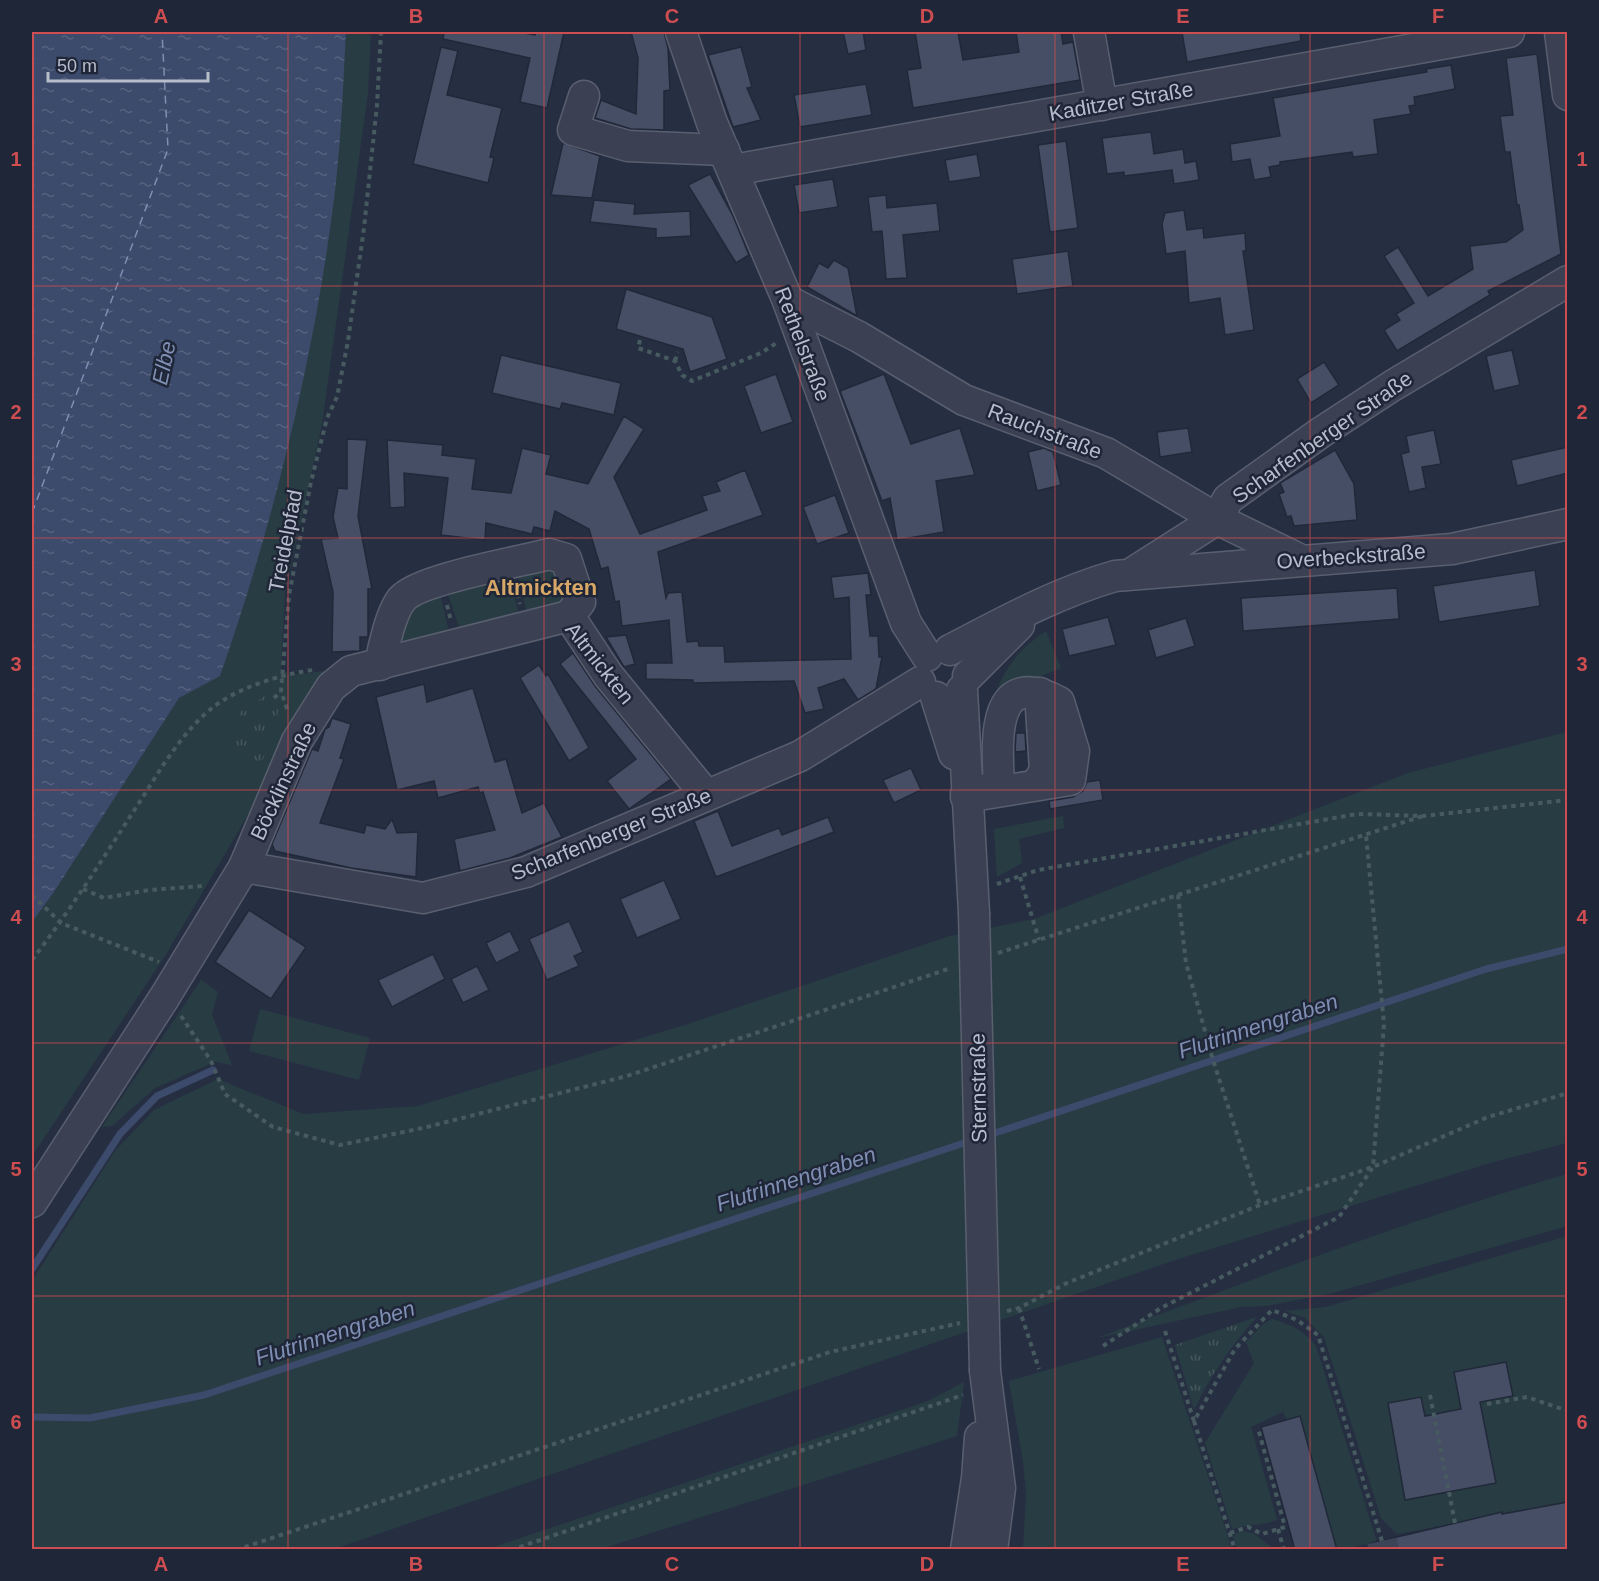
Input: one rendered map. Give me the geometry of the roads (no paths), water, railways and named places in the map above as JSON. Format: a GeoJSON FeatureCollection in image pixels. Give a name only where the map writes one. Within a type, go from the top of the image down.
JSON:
{"type":"FeatureCollection","features":[{"type":"Feature","properties":{"kind":"street","name":"Rethelstraße"},"geometry":{"type":"LineString","coordinates":[[681,32],[728,160],[801,335],[906,623],[944,675]]}},
{"type":"Feature","properties":{"kind":"street"},"geometry":{"type":"LineString","coordinates":[[1089,32],[1102,105]]}},
{"type":"Feature","properties":{"kind":"street","name":"Kaditzer Straße"},"geometry":{"type":"LineString","coordinates":[[584,96],[573,130],[628,146],[728,160],[1102,105],[1509,32]]}},
{"type":"Feature","properties":{"kind":"street"},"geometry":{"type":"LineString","coordinates":[[1560,32],[1568,95]]}},
{"type":"Feature","properties":{"kind":"street","name":"Scharfenberger Straße"},"geometry":{"type":"LineString","coordinates":[[237,879],[423,898],[526,872],[800,756],[944,675],[1045,601],[1079,586],[1132,574],[1217,519],[1228,499],[1320,433],[1392,386],[1568,281]]}},
{"type":"Feature","properties":{"kind":"street","name":"Rauchstraße"},"geometry":{"type":"LineString","coordinates":[[788,301],[859,337],[964,400],[1106,453],[1217,519],[1301,560]]}},
{"type":"Feature","properties":{"kind":"street","name":"Overbeckstraße"},"geometry":{"type":"LineString","coordinates":[[1132,574],[1452,549],[1568,524]]}},
{"type":"Feature","properties":{"kind":"street"},"geometry":{"type":"LineString","coordinates":[[380,665],[385,639],[402,599],[420,586],[549,555],[566,560],[580,602],[569,616]]}},
{"type":"Feature","properties":{"kind":"street","name":"Altmickten"},"geometry":{"type":"LineString","coordinates":[[351,671],[569,616],[608,675],[706,795]]}},
{"type":"Feature","properties":{"kind":"street","name":"Böcklinstraße"},"geometry":{"type":"LineString","coordinates":[[32,1202],[171,987],[237,879],[297,741],[331,687],[351,671]]}},
{"type":"Feature","properties":{"kind":"street","name":"Sternstraße"},"geometry":{"type":"LineString","coordinates":[[944,675],[966,794],[974,902],[986,1379],[1000,1488],[992,1550]]}},
{"type":"Feature","properties":{"kind":"street"},"geometry":{"type":"LineString","coordinates":[[1019,694],[1047,697],[1059,761],[1047,783],[966,794],[999,786],[997,732],[1000,715],[1008,702],[1019,694]]}},
{"type":"Feature","properties":{"kind":"street","name":"Sternstraße"},"geometry":{"type":"LineString","coordinates":[[966,1550],[977,1478],[986,1379]]}},
{"type":"Feature","properties":{"kind":"water","name":"Elbe"},"geometry":{"type":"Polygon","coordinates":[[[32,32],[346,32],[336,178],[326,259],[315,320],[274,500],[220,676],[179,698],[54,892],[32,922],[32,32]]]}},
{"type":"Feature","properties":{"kind":"waterway","name":"Flutrinnengraben"},"geometry":{"type":"LineString","coordinates":[[986,1136],[1486,969],[1568,949]]}},
{"type":"Feature","properties":{"kind":"waterway"},"geometry":{"type":"LineString","coordinates":[[32,1269],[120,1134],[157,1096],[213,1070]]}},
{"type":"Feature","properties":{"kind":"waterway","name":"Flutrinnengraben"},"geometry":{"type":"LineString","coordinates":[[32,1417],[90,1418],[204,1395],[973,1140]]}},
{"type":"Feature","properties":{"kind":"tunnel"},"geometry":{"type":"LineString","coordinates":[[1382,1541],[1384,1550]]}},
{"type":"Feature","properties":{"kind":"district","name":"Altmickten"},"geometry":{"type":"Point","coordinates":[541,587]}}]}
